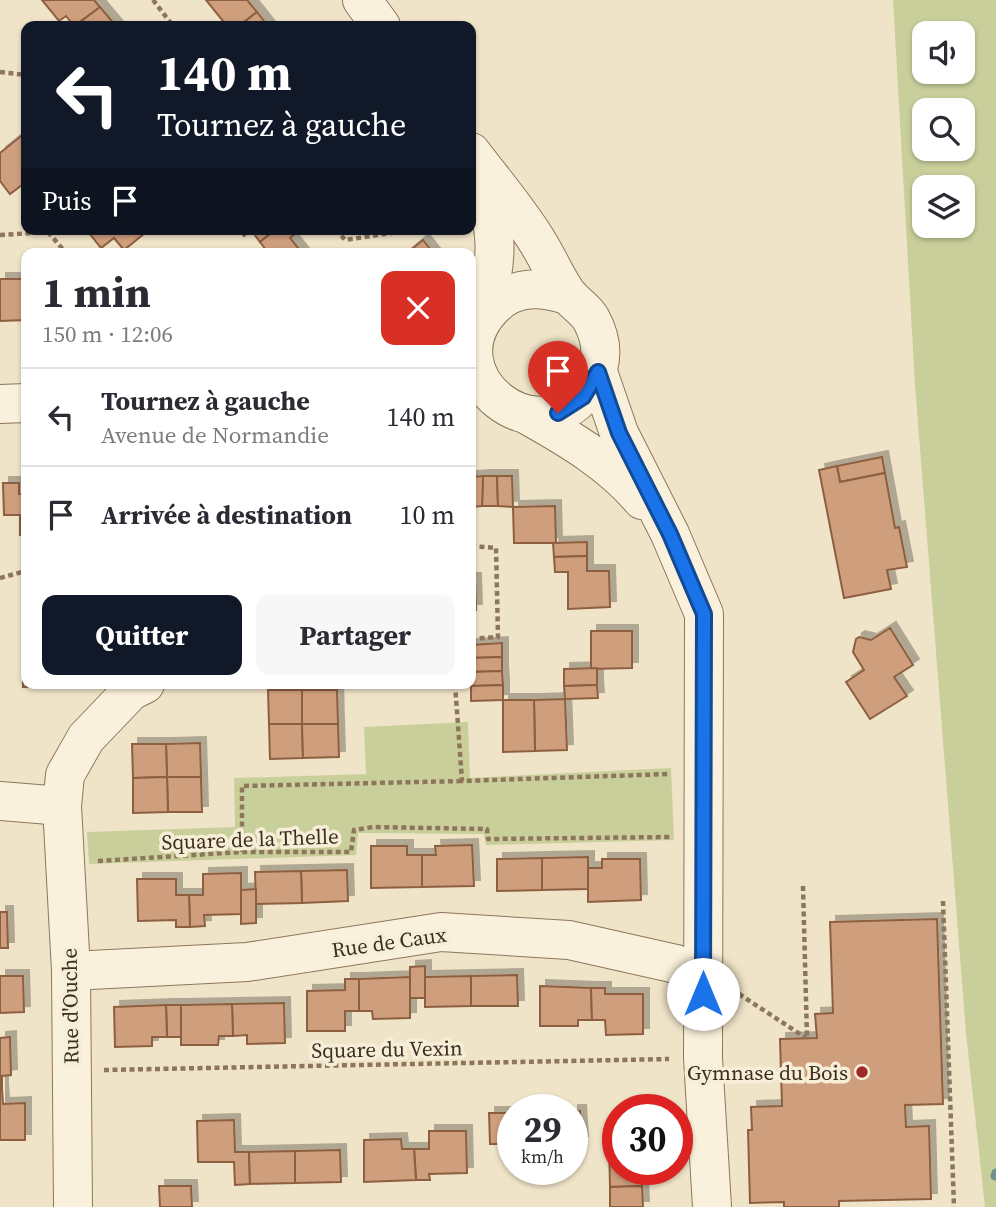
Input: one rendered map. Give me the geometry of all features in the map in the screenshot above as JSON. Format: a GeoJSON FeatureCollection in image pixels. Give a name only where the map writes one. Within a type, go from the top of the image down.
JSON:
{"type":"FeatureCollection","features":[{"type":"Feature","properties":{"kind":"street"},"geometry":{"type":"LineString","coordinates":[[362,0],[377,21]]}},
{"type":"Feature","properties":{"kind":"street"},"geometry":{"type":"LineString","coordinates":[[476,159],[537,241],[567,295],[586,311],[598,332],[601,352],[598,372],[583,397],[558,413],[476,407]]}},
{"type":"Feature","properties":{"kind":"street"},"geometry":{"type":"LineString","coordinates":[[476,181],[493,219],[496,261],[477,331]]}},
{"type":"Feature","properties":{"kind":"street"},"geometry":{"type":"LineString","coordinates":[[477,331],[502,298],[524,289],[546,289],[567,295]]}},
{"type":"Feature","properties":{"kind":"street"},"geometry":{"type":"LineString","coordinates":[[476,366],[479,378],[490,395],[572,440],[628,483],[670,534]]}},
{"type":"Feature","properties":{"kind":"street"},"geometry":{"type":"LineString","coordinates":[[598,372],[619,433],[670,534],[704,614],[704,1058],[712,1207]]}},
{"type":"Feature","properties":{"kind":"street"},"geometry":{"type":"LineString","coordinates":[[0,404],[21,404]]}},
{"type":"Feature","properties":{"kind":"street","name":"Rue d'Ouche"},"geometry":{"type":"LineString","coordinates":[[74,1207],[71,971],[62,806],[65,775],[86,738],[135,689]]}},
{"type":"Feature","properties":{"kind":"street"},"geometry":{"type":"LineString","coordinates":[[0,801],[62,806]]}},
{"type":"Feature","properties":{"kind":"street","name":"Rue de Caux"},"geometry":{"type":"LineString","coordinates":[[71,971],[247,962],[442,932],[569,940],[676,964],[703,977]]}},
{"type":"Feature","properties":{"kind":"path"},"geometry":{"type":"LineString","coordinates":[[153,0],[169,21]]}},
{"type":"Feature","properties":{"kind":"path"},"geometry":{"type":"LineString","coordinates":[[0,72],[21,74]]}},
{"type":"Feature","properties":{"kind":"path"},"geometry":{"type":"LineString","coordinates":[[0,235],[21,233]]}},
{"type":"Feature","properties":{"kind":"path"},"geometry":{"type":"LineString","coordinates":[[341,235],[345,240],[379,235]]}},
{"type":"Feature","properties":{"kind":"path"},"geometry":{"type":"LineString","coordinates":[[476,546],[496,548],[498,637],[476,639]]}},
{"type":"Feature","properties":{"kind":"path"},"geometry":{"type":"LineString","coordinates":[[0,578],[21,572]]}},
{"type":"Feature","properties":{"kind":"path"},"geometry":{"type":"LineString","coordinates":[[455,689],[462,780]]}},
{"type":"Feature","properties":{"kind":"path"},"geometry":{"type":"LineString","coordinates":[[242,852],[242,786],[703,774]]}},
{"type":"Feature","properties":{"kind":"path","name":"Square de la Thelle"},"geometry":{"type":"LineString","coordinates":[[66,863],[242,852],[351,852],[354,830],[373,827],[487,829],[488,839],[703,838]]}},
{"type":"Feature","properties":{"kind":"path"},"geometry":{"type":"LineString","coordinates":[[739,995],[807,1038],[803,886]]}},
{"type":"Feature","properties":{"kind":"path"},"geometry":{"type":"LineString","coordinates":[[943,901],[954,1207]]}},
{"type":"Feature","properties":{"kind":"path","name":"Square du Vexin"},"geometry":{"type":"LineString","coordinates":[[71,1071],[704,1058]]}},
{"type":"Feature","properties":{"kind":"green space"},"geometry":{"type":"Polygon","coordinates":[[[893,0],[996,0],[996,1207],[985,1207],[966,1033],[915,385],[893,0]]]}},
{"type":"Feature","properties":{"kind":"green space"},"geometry":{"type":"Polygon","coordinates":[[[468,722],[470,778],[671,768],[674,840],[486,845],[484,834],[358,833],[356,855],[89,864],[87,832],[235,827],[234,778],[366,774],[364,727],[468,722]]]}},
{"type":"Feature","properties":{"kind":"building"},"geometry":{"type":"Polygon","coordinates":[[[42,0],[94,0],[100,7],[81,21],[70,21],[66,16],[59,21],[42,0]]]}},
{"type":"Feature","properties":{"kind":"building"},"geometry":{"type":"Polygon","coordinates":[[[206,0],[247,0],[257,12],[245,21],[223,21],[206,0]]]}},
{"type":"Feature","properties":{"kind":"building"},"geometry":{"type":"Polygon","coordinates":[[[100,7],[112,21],[82,21],[100,7]]]}},
{"type":"Feature","properties":{"kind":"building"},"geometry":{"type":"Polygon","coordinates":[[[257,12],[264,21],[245,21],[257,12]]]}},
{"type":"Feature","properties":{"kind":"building"},"geometry":{"type":"Polygon","coordinates":[[[21,136],[21,186],[10,194],[0,181],[0,153],[21,136]]]}},
{"type":"Feature","properties":{"kind":"building"},"geometry":{"type":"Polygon","coordinates":[[[91,235],[143,235],[126,248],[122,248],[114,238],[101,248],[91,235]]]}},
{"type":"Feature","properties":{"kind":"building"},"geometry":{"type":"Polygon","coordinates":[[[255,235],[269,235],[260,242],[255,235]]]}},
{"type":"Feature","properties":{"kind":"building"},"geometry":{"type":"Polygon","coordinates":[[[269,235],[294,235],[290,238],[298,248],[264,248],[260,242],[269,235]]]}},
{"type":"Feature","properties":{"kind":"building"},"geometry":{"type":"Polygon","coordinates":[[[423,240],[429,248],[413,248],[423,240]]]}},
{"type":"Feature","properties":{"kind":"building"},"geometry":{"type":"Polygon","coordinates":[[[0,279],[21,279],[21,320],[0,321],[0,279]]]}},
{"type":"Feature","properties":{"kind":"building"},"geometry":{"type":"Polygon","coordinates":[[[882,457],[885,473],[840,482],[837,466],[882,457]]]}},
{"type":"Feature","properties":{"kind":"building"},"geometry":{"type":"Polygon","coordinates":[[[837,466],[840,482],[885,473],[895,528],[899,527],[907,567],[887,570],[891,589],[844,598],[819,470],[837,466]]]}},
{"type":"Feature","properties":{"kind":"building"},"geometry":{"type":"Polygon","coordinates":[[[483,476],[497,476],[498,506],[482,506],[483,476]]]}},
{"type":"Feature","properties":{"kind":"building"},"geometry":{"type":"Polygon","coordinates":[[[483,476],[482,506],[476,507],[476,477],[483,476]]]}},
{"type":"Feature","properties":{"kind":"building"},"geometry":{"type":"Polygon","coordinates":[[[497,476],[512,476],[513,507],[498,506],[497,476]]]}},
{"type":"Feature","properties":{"kind":"building"},"geometry":{"type":"Polygon","coordinates":[[[3,483],[19,483],[21,535],[20,515],[4,515],[3,483]]]}},
{"type":"Feature","properties":{"kind":"building"},"geometry":{"type":"Polygon","coordinates":[[[555,506],[556,543],[514,543],[513,507],[555,506]]]}},
{"type":"Feature","properties":{"kind":"building"},"geometry":{"type":"Polygon","coordinates":[[[587,542],[587,556],[554,557],[553,543],[587,542]]]}},
{"type":"Feature","properties":{"kind":"building"},"geometry":{"type":"Polygon","coordinates":[[[587,556],[587,571],[609,571],[610,607],[568,609],[568,572],[555,572],[554,557],[587,556]]]}},
{"type":"Feature","properties":{"kind":"building"},"geometry":{"type":"Polygon","coordinates":[[[890,628],[913,665],[894,677],[907,696],[870,719],[846,682],[864,670],[853,652],[856,639],[859,637],[871,640],[890,628]]]}},
{"type":"Feature","properties":{"kind":"building"},"geometry":{"type":"Polygon","coordinates":[[[591,631],[632,631],[632,668],[591,669],[591,631]]]}},
{"type":"Feature","properties":{"kind":"building"},"geometry":{"type":"Polygon","coordinates":[[[502,643],[502,657],[476,658],[476,645],[502,643]]]}},
{"type":"Feature","properties":{"kind":"building"},"geometry":{"type":"Polygon","coordinates":[[[502,657],[502,671],[476,672],[476,658],[502,657]]]}},
{"type":"Feature","properties":{"kind":"building"},"geometry":{"type":"Polygon","coordinates":[[[597,668],[597,685],[564,686],[564,669],[597,668]]]}},
{"type":"Feature","properties":{"kind":"building"},"geometry":{"type":"Polygon","coordinates":[[[502,671],[503,685],[476,686],[476,672],[502,671]]]}},
{"type":"Feature","properties":{"kind":"building"},"geometry":{"type":"Polygon","coordinates":[[[503,685],[503,700],[471,701],[471,689],[476,689],[476,686],[503,685]]]}},
{"type":"Feature","properties":{"kind":"building"},"geometry":{"type":"Polygon","coordinates":[[[597,685],[598,698],[565,699],[564,686],[597,685]]]}},
{"type":"Feature","properties":{"kind":"building"},"geometry":{"type":"Polygon","coordinates":[[[268,690],[302,690],[302,724],[269,724],[268,690]]]}},
{"type":"Feature","properties":{"kind":"building"},"geometry":{"type":"Polygon","coordinates":[[[302,690],[337,690],[338,724],[302,724],[302,690]]]}},
{"type":"Feature","properties":{"kind":"building"},"geometry":{"type":"Polygon","coordinates":[[[565,699],[567,750],[535,751],[534,700],[565,699]]]}},
{"type":"Feature","properties":{"kind":"building"},"geometry":{"type":"Polygon","coordinates":[[[503,700],[534,700],[535,751],[503,752],[503,700]]]}},
{"type":"Feature","properties":{"kind":"building"},"geometry":{"type":"Polygon","coordinates":[[[269,724],[302,724],[303,758],[270,759],[269,724]]]}},
{"type":"Feature","properties":{"kind":"building"},"geometry":{"type":"Polygon","coordinates":[[[302,724],[338,724],[339,757],[303,758],[302,724]]]}},
{"type":"Feature","properties":{"kind":"building"},"geometry":{"type":"Polygon","coordinates":[[[200,743],[201,777],[167,777],[166,744],[200,743]]]}},
{"type":"Feature","properties":{"kind":"building"},"geometry":{"type":"Polygon","coordinates":[[[132,744],[166,744],[167,777],[133,778],[132,744]]]}},
{"type":"Feature","properties":{"kind":"building"},"geometry":{"type":"Polygon","coordinates":[[[167,777],[201,777],[202,812],[168,812],[167,777]]]}},
{"type":"Feature","properties":{"kind":"building"},"geometry":{"type":"Polygon","coordinates":[[[167,777],[168,812],[133,813],[133,778],[167,777]]]}},
{"type":"Feature","properties":{"kind":"building"},"geometry":{"type":"Polygon","coordinates":[[[472,845],[474,886],[422,887],[422,855],[436,855],[435,846],[472,845]]]}},
{"type":"Feature","properties":{"kind":"building"},"geometry":{"type":"Polygon","coordinates":[[[371,846],[407,846],[407,855],[422,855],[422,887],[371,888],[371,846]]]}},
{"type":"Feature","properties":{"kind":"building"},"geometry":{"type":"Polygon","coordinates":[[[588,857],[588,889],[542,890],[542,858],[588,857]]]}},
{"type":"Feature","properties":{"kind":"building"},"geometry":{"type":"Polygon","coordinates":[[[542,858],[542,890],[497,891],[497,859],[542,858]]]}},
{"type":"Feature","properties":{"kind":"building"},"geometry":{"type":"Polygon","coordinates":[[[602,859],[640,859],[641,900],[588,902],[588,868],[602,868],[602,859]]]}},
{"type":"Feature","properties":{"kind":"building"},"geometry":{"type":"Polygon","coordinates":[[[347,870],[348,901],[302,903],[301,871],[347,870]]]}},
{"type":"Feature","properties":{"kind":"building"},"geometry":{"type":"Polygon","coordinates":[[[301,871],[302,903],[256,904],[255,872],[301,871]]]}},
{"type":"Feature","properties":{"kind":"building"},"geometry":{"type":"Polygon","coordinates":[[[241,873],[241,914],[204,915],[205,926],[190,927],[189,895],[203,895],[203,874],[241,873]]]}},
{"type":"Feature","properties":{"kind":"building"},"geometry":{"type":"Polygon","coordinates":[[[137,879],[176,879],[176,895],[189,895],[190,927],[176,927],[176,920],[138,921],[137,879]]]}},
{"type":"Feature","properties":{"kind":"building"},"geometry":{"type":"Polygon","coordinates":[[[256,889],[256,923],[241,924],[241,890],[256,889]]]}},
{"type":"Feature","properties":{"kind":"building"},"geometry":{"type":"Polygon","coordinates":[[[0,912],[7,912],[8,948],[0,948],[0,912]]]}},
{"type":"Feature","properties":{"kind":"building","name":"Gymnase du Bois"},"geometry":{"type":"Polygon","coordinates":[[[937,919],[943,1104],[905,1105],[906,1127],[929,1126],[931,1199],[839,1201],[839,1207],[784,1207],[784,1202],[750,1203],[748,1130],[752,1130],[751,1107],[782,1106],[780,1039],[817,1038],[815,1014],[833,1013],[830,922],[937,919]]]}},
{"type":"Feature","properties":{"kind":"building"},"geometry":{"type":"Polygon","coordinates":[[[425,966],[425,998],[410,998],[410,967],[425,966]]]}},
{"type":"Feature","properties":{"kind":"building"},"geometry":{"type":"Polygon","coordinates":[[[517,975],[518,1006],[471,1006],[471,976],[517,975]]]}},
{"type":"Feature","properties":{"kind":"building"},"geometry":{"type":"Polygon","coordinates":[[[0,976],[23,976],[24,1012],[0,1013],[0,976]]]}},
{"type":"Feature","properties":{"kind":"building"},"geometry":{"type":"Polygon","coordinates":[[[471,976],[471,1006],[425,1007],[425,977],[471,976]]]}},
{"type":"Feature","properties":{"kind":"building"},"geometry":{"type":"Polygon","coordinates":[[[410,977],[410,1018],[373,1019],[372,1011],[359,1011],[359,979],[410,977]]]}},
{"type":"Feature","properties":{"kind":"building"},"geometry":{"type":"Polygon","coordinates":[[[345,979],[359,979],[359,1011],[345,1011],[345,1031],[307,1031],[307,991],[345,990],[345,979]]]}},
{"type":"Feature","properties":{"kind":"building"},"geometry":{"type":"Polygon","coordinates":[[[540,986],[591,988],[592,1020],[578,1020],[578,1026],[540,1026],[540,986]]]}},
{"type":"Feature","properties":{"kind":"building"},"geometry":{"type":"Polygon","coordinates":[[[591,988],[605,988],[605,994],[643,994],[643,1034],[606,1035],[605,1020],[592,1020],[591,988]]]}},
{"type":"Feature","properties":{"kind":"building"},"geometry":{"type":"Polygon","coordinates":[[[284,1003],[285,1043],[247,1044],[247,1035],[233,1036],[232,1004],[284,1003]]]}},
{"type":"Feature","properties":{"kind":"building"},"geometry":{"type":"Polygon","coordinates":[[[232,1004],[233,1036],[219,1036],[218,1045],[181,1045],[181,1005],[232,1004]]]}},
{"type":"Feature","properties":{"kind":"building"},"geometry":{"type":"Polygon","coordinates":[[[166,1005],[181,1005],[181,1037],[167,1037],[166,1005]]]}},
{"type":"Feature","properties":{"kind":"building"},"geometry":{"type":"Polygon","coordinates":[[[166,1005],[167,1037],[152,1037],[152,1046],[115,1047],[114,1007],[166,1005]]]}},
{"type":"Feature","properties":{"kind":"building"},"geometry":{"type":"Polygon","coordinates":[[[10,1037],[11,1075],[2,1076],[0,1089],[0,1038],[10,1037]]]}},
{"type":"Feature","properties":{"kind":"building"},"geometry":{"type":"Polygon","coordinates":[[[0,1089],[3,1104],[25,1103],[25,1140],[0,1140],[0,1089]]]}},
{"type":"Feature","properties":{"kind":"building"},"geometry":{"type":"Polygon","coordinates":[[[489,1113],[497,1113],[497,1144],[490,1144],[489,1113]]]}},
{"type":"Feature","properties":{"kind":"building"},"geometry":{"type":"Polygon","coordinates":[[[234,1120],[235,1152],[249,1152],[250,1184],[235,1185],[234,1162],[198,1162],[197,1121],[234,1120]]]}},
{"type":"Feature","properties":{"kind":"building"},"geometry":{"type":"Polygon","coordinates":[[[429,1131],[466,1131],[467,1173],[429,1174],[430,1180],[416,1180],[414,1149],[429,1149],[429,1131]]]}},
{"type":"Feature","properties":{"kind":"building"},"geometry":{"type":"Polygon","coordinates":[[[401,1139],[402,1149],[414,1149],[416,1180],[364,1182],[364,1140],[401,1139]]]}},
{"type":"Feature","properties":{"kind":"building"},"geometry":{"type":"Polygon","coordinates":[[[340,1150],[341,1182],[295,1183],[295,1151],[340,1150]]]}},
{"type":"Feature","properties":{"kind":"building"},"geometry":{"type":"Polygon","coordinates":[[[295,1151],[295,1183],[250,1184],[249,1152],[295,1151]]]}},
{"type":"Feature","properties":{"kind":"building"},"geometry":{"type":"Polygon","coordinates":[[[610,1185],[642,1185],[642,1186],[610,1185]]]}},
{"type":"Feature","properties":{"kind":"building"},"geometry":{"type":"Polygon","coordinates":[[[159,1186],[191,1186],[192,1207],[160,1207],[159,1186]]]}},
{"type":"Feature","properties":{"kind":"building"},"geometry":{"type":"Polygon","coordinates":[[[642,1186],[643,1207],[610,1207],[610,1187],[642,1186]]]}},
{"type":"Feature","properties":{"kind":"place","name":"Gymnase du Bois"},"geometry":{"type":"Point","coordinates":[862,1072]}},
{"type":"Feature","properties":{"kind":"route"},"geometry":{"type":"LineString","coordinates":[[558,413],[583,397],[598,372],[619,433],[670,534],[704,614],[703,994]]}}]}
